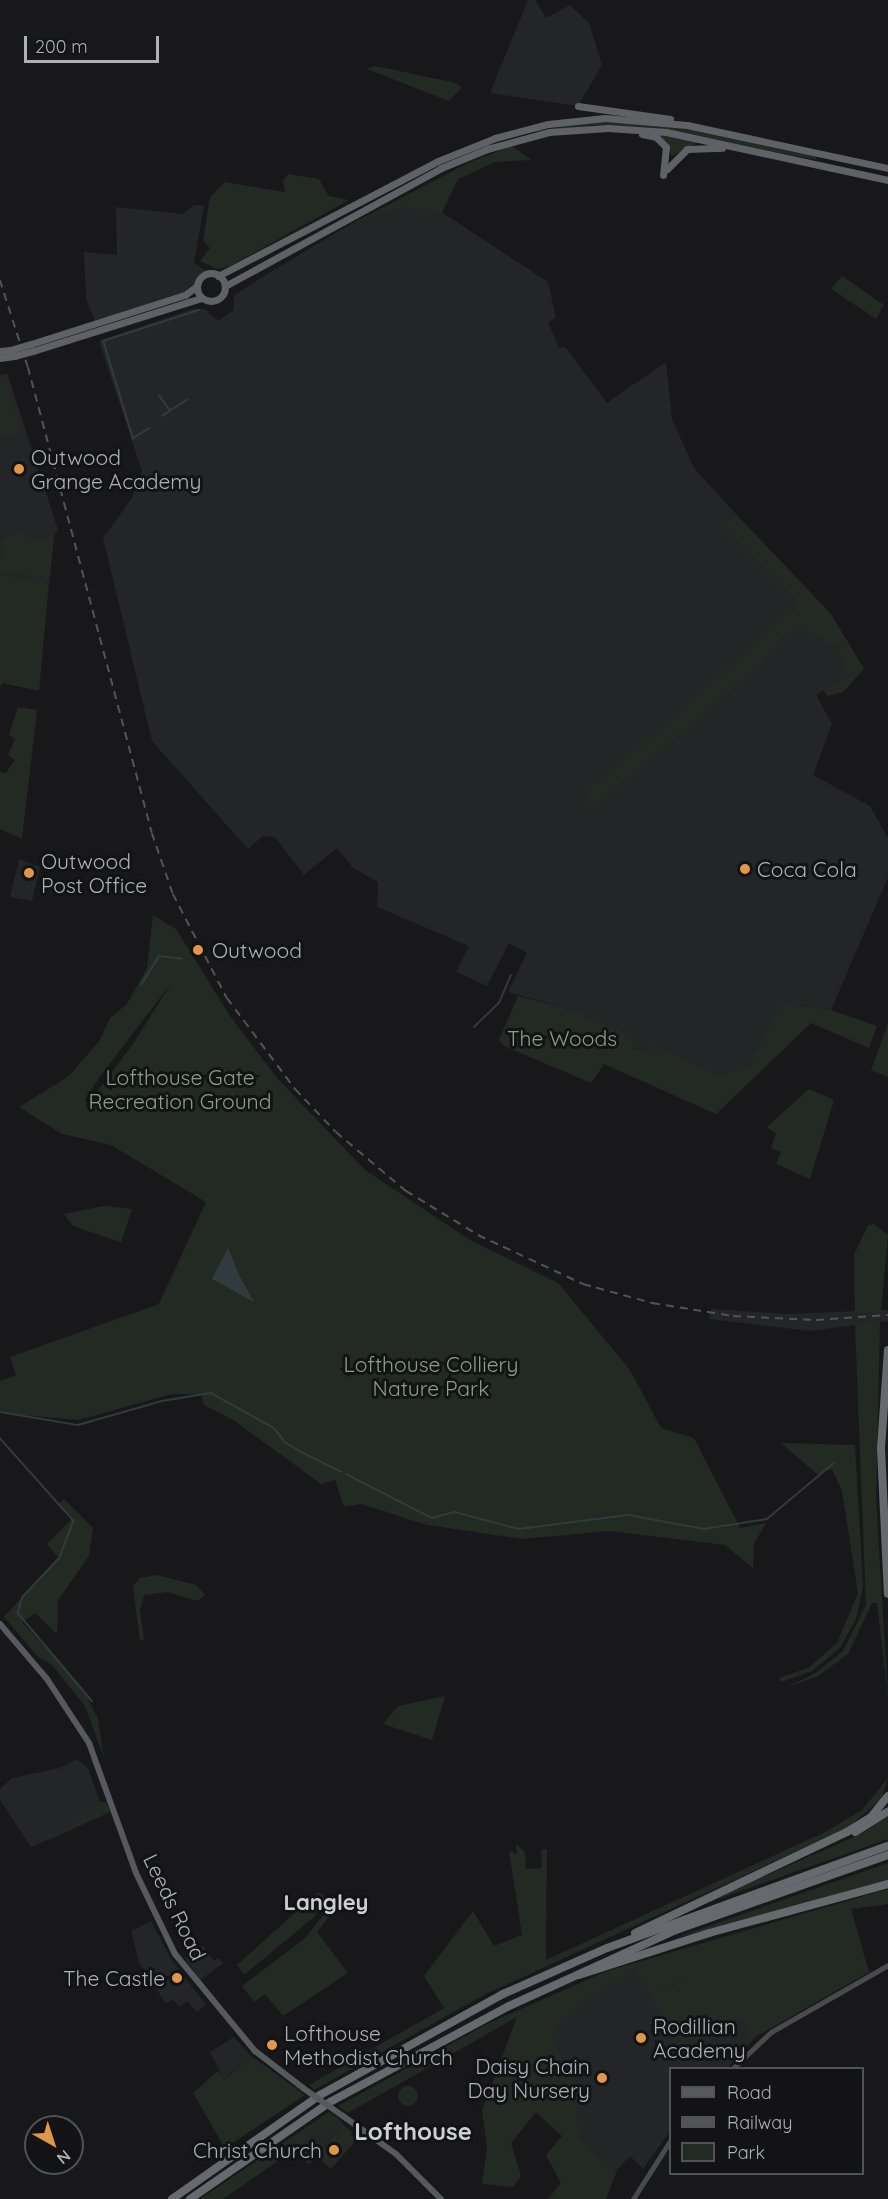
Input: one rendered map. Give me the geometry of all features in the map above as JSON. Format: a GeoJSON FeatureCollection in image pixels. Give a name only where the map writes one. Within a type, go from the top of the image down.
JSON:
{"type":"FeatureCollection","features":[{"type":"Feature","properties":{"kind":"highway"},"geometry":{"type":"LineString","coordinates":[[578,106],[662,117],[687,125],[888,168]]}},
{"type":"Feature","properties":{"kind":"highway"},"geometry":{"type":"LineString","coordinates":[[32,348],[185,295],[197,286],[204,275],[218,276],[438,161],[495,138],[548,124],[605,118],[687,125]]}},
{"type":"Feature","properties":{"kind":"highway"},"geometry":{"type":"LineString","coordinates":[[0,358],[201,298],[217,300],[225,286],[441,168],[487,149],[549,132],[643,130],[740,147],[888,180]]}},
{"type":"Feature","properties":{"kind":"highway"},"geometry":{"type":"LineString","coordinates":[[549,132],[651,135],[667,151],[663,175],[678,155],[693,147],[740,147]]}},
{"type":"Feature","properties":{"kind":"highway"},"geometry":{"type":"LineString","coordinates":[[218,276],[225,286]]}},
{"type":"Feature","properties":{"kind":"highway"},"geometry":{"type":"LineString","coordinates":[[197,286],[201,298]]}},
{"type":"Feature","properties":{"kind":"highway"},"geometry":{"type":"LineString","coordinates":[[0,351],[12,353]]}},
{"type":"Feature","properties":{"kind":"highway"},"geometry":{"type":"LineString","coordinates":[[888,1350],[881,1456],[888,1594]]}},
{"type":"Feature","properties":{"kind":"highway"},"geometry":{"type":"LineString","coordinates":[[172,2199],[320,2095],[503,1994],[608,1948],[857,1827],[888,1796]]}},
{"type":"Feature","properties":{"kind":"highway"},"geometry":{"type":"LineString","coordinates":[[796,1857],[858,1831],[888,1811]]}},
{"type":"Feature","properties":{"kind":"highway"},"geometry":{"type":"LineString","coordinates":[[608,1948],[888,1846]]}},
{"type":"Feature","properties":{"kind":"highway"},"geometry":{"type":"LineString","coordinates":[[190,2199],[330,2102],[571,1976],[676,1930],[888,1855]]}},
{"type":"Feature","properties":{"kind":"highway"},"geometry":{"type":"LineString","coordinates":[[571,1976],[888,1884]]}},
{"type":"Feature","properties":{"kind":"main road","name":"Leeds Road"},"geometry":{"type":"LineString","coordinates":[[0,1624],[47,1679],[89,1743],[136,1873],[175,1954],[255,2051],[396,2154],[441,2199]]}},
{"type":"Feature","properties":{"kind":"main road"},"geometry":{"type":"LineString","coordinates":[[734,2067],[771,2032],[888,1965]]}},
{"type":"Feature","properties":{"kind":"main road"},"geometry":{"type":"LineString","coordinates":[[633,2199],[669,2143]]}},
{"type":"Feature","properties":{"kind":"shaded area"},"geometry":{"type":"Polygon","coordinates":[[[528,0],[535,0],[546,18],[570,5],[589,23],[602,65],[578,106],[490,93],[528,0]]]}},
{"type":"Feature","properties":{"kind":"shaded area"},"geometry":{"type":"Polygon","coordinates":[[[194,205],[204,205],[194,263],[210,273],[185,295],[96,323],[86,299],[84,252],[117,255],[116,207],[183,214],[194,205]]]}},
{"type":"Feature","properties":{"kind":"shaded area"},"geometry":{"type":"Polygon","coordinates":[[[404,207],[443,213],[548,282],[556,318],[548,322],[559,348],[565,347],[607,403],[666,362],[672,419],[694,468],[736,514],[721,527],[799,603],[799,630],[839,647],[847,666],[847,677],[816,695],[832,724],[813,775],[870,806],[888,838],[888,877],[831,1010],[781,1003],[749,1066],[718,1075],[652,1046],[649,1050],[631,1048],[631,1036],[566,1008],[508,992],[527,953],[509,943],[487,986],[456,972],[469,946],[377,907],[378,882],[353,868],[337,848],[304,875],[275,837],[263,836],[248,849],[152,741],[103,538],[132,498],[142,471],[99,341],[193,309],[205,309],[218,321],[234,310],[234,296],[251,284],[347,226],[404,207]]]}},
{"type":"Feature","properties":{"kind":"shaded area","name":"Outwood Grange Academy"},"geometry":{"type":"Polygon","coordinates":[[[7,373],[58,530],[54,536],[49,583],[0,574],[0,375],[7,373]]]}},
{"type":"Feature","properties":{"kind":"shaded area"},"geometry":{"type":"Polygon","coordinates":[[[19,859],[40,867],[32,901],[10,897],[19,859]]]}},
{"type":"Feature","properties":{"kind":"shaded area"},"geometry":{"type":"Polygon","coordinates":[[[228,1248],[240,1277],[254,1302],[212,1279],[228,1248]]]}},
{"type":"Feature","properties":{"kind":"shaded area"},"geometry":{"type":"Polygon","coordinates":[[[711,1309],[787,1314],[888,1310],[888,1321],[809,1331],[709,1319],[711,1309]]]}},
{"type":"Feature","properties":{"kind":"shaded area"},"geometry":{"type":"Polygon","coordinates":[[[77,1759],[88,1768],[100,1802],[97,1810],[62,1834],[31,1847],[0,1800],[0,1789],[12,1778],[59,1768],[77,1759]]]}},
{"type":"Feature","properties":{"kind":"shaded area"},"geometry":{"type":"Polygon","coordinates":[[[151,1921],[171,1959],[206,2005],[197,2012],[187,2001],[179,2007],[173,1999],[166,2004],[139,1962],[131,1931],[151,1921]]]}},
{"type":"Feature","properties":{"kind":"shaded area","name":"Rodillian Academy"},"geometry":{"type":"Polygon","coordinates":[[[715,1941],[869,1972],[757,2035],[729,2067],[669,2067],[669,2132],[643,2169],[630,2156],[617,2170],[590,2149],[579,2134],[518,2017],[655,1960],[715,1941]]]}},
{"type":"Feature","properties":{"kind":"shaded area"},"geometry":{"type":"Polygon","coordinates":[[[203,1946],[214,1961],[218,1958],[224,1963],[200,1980],[185,1958],[203,1946]]]}},
{"type":"Feature","properties":{"kind":"shaded area"},"geometry":{"type":"Polygon","coordinates":[[[234,2037],[251,2056],[224,2079],[210,2052],[234,2037]]]}},
{"type":"Feature","properties":{"kind":"shaded area"},"geometry":{"type":"Polygon","coordinates":[[[339,2119],[343,2124],[309,2165],[293,2150],[339,2119]]]}},
{"type":"Feature","properties":{"kind":"green space"},"geometry":{"type":"Polygon","coordinates":[[[375,66],[452,82],[462,87],[449,101],[367,69],[375,66]]]}},
{"type":"Feature","properties":{"kind":"green space"},"geometry":{"type":"Polygon","coordinates":[[[595,121],[700,130],[814,154],[817,160],[639,127],[594,125],[517,134],[595,121]]]}},
{"type":"Feature","properties":{"kind":"green space"},"geometry":{"type":"Polygon","coordinates":[[[659,135],[686,139],[697,143],[672,156],[659,135]]]}},
{"type":"Feature","properties":{"kind":"green space"},"geometry":{"type":"Polygon","coordinates":[[[512,146],[531,160],[495,162],[458,179],[442,213],[404,207],[347,226],[470,162],[512,146]]]}},
{"type":"Feature","properties":{"kind":"green space"},"geometry":{"type":"Polygon","coordinates":[[[288,174],[319,179],[328,196],[349,200],[230,266],[218,269],[200,261],[210,248],[203,241],[210,197],[225,182],[285,192],[283,181],[288,174]]]}},
{"type":"Feature","properties":{"kind":"green space"},"geometry":{"type":"Polygon","coordinates":[[[842,276],[884,305],[876,319],[831,289],[842,276]]]}},
{"type":"Feature","properties":{"kind":"green space"},"geometry":{"type":"Polygon","coordinates":[[[5,378],[21,431],[0,438],[0,379],[5,378]]]}},
{"type":"Feature","properties":{"kind":"green space"},"geometry":{"type":"Polygon","coordinates":[[[736,514],[831,614],[864,669],[843,692],[827,696],[824,690],[847,677],[839,647],[799,630],[786,635],[759,665],[593,808],[584,804],[588,788],[607,777],[799,604],[721,527],[736,514]]]}},
{"type":"Feature","properties":{"kind":"green space"},"geometry":{"type":"Polygon","coordinates":[[[18,533],[40,541],[54,536],[50,577],[0,571],[3,539],[18,533]]]}},
{"type":"Feature","properties":{"kind":"green space"},"geometry":{"type":"Polygon","coordinates":[[[0,574],[49,583],[39,691],[2,683],[0,688],[0,574]]]}},
{"type":"Feature","properties":{"kind":"green space"},"geometry":{"type":"Polygon","coordinates":[[[18,707],[37,710],[22,839],[0,829],[0,772],[6,773],[15,760],[8,755],[15,739],[9,735],[18,707]]]}},
{"type":"Feature","properties":{"kind":"green space","name":"Lofthouse Colliery Nature Park"},"geometry":{"type":"Polygon","coordinates":[[[153,915],[176,929],[230,1016],[277,1078],[365,1170],[470,1240],[558,1283],[630,1370],[661,1428],[694,1438],[740,1528],[766,1523],[754,1544],[753,1568],[725,1545],[610,1531],[521,1539],[427,1525],[361,1504],[344,1507],[335,1480],[321,1484],[235,1421],[204,1405],[201,1394],[172,1394],[78,1420],[0,1413],[0,1381],[16,1375],[10,1357],[159,1304],[206,1202],[111,1145],[62,1134],[19,1107],[69,1076],[100,1040],[110,1018],[127,1004],[147,968],[153,915]],[[172,982],[99,1078],[85,1100],[87,1105],[133,1044],[172,982]]]}},
{"type":"Feature","properties":{"kind":"green space","name":"The Woods"},"geometry":{"type":"Polygon","coordinates":[[[518,996],[566,1008],[632,1036],[631,1048],[649,1050],[652,1045],[718,1075],[749,1066],[781,1003],[831,1010],[877,1026],[869,1048],[811,1023],[716,1114],[604,1064],[591,1083],[504,1046],[499,1040],[518,996]]]}},
{"type":"Feature","properties":{"kind":"green space"},"geometry":{"type":"Polygon","coordinates":[[[888,1023],[888,1077],[871,1070],[888,1023]]]}},
{"type":"Feature","properties":{"kind":"green space"},"geometry":{"type":"Polygon","coordinates":[[[809,1089],[834,1100],[810,1179],[776,1164],[781,1152],[771,1148],[776,1134],[767,1127],[809,1089]]]}},
{"type":"Feature","properties":{"kind":"green space"},"geometry":{"type":"Polygon","coordinates":[[[104,1206],[132,1209],[121,1242],[73,1226],[64,1214],[104,1206]]]}},
{"type":"Feature","properties":{"kind":"green space"},"geometry":{"type":"Polygon","coordinates":[[[874,1224],[888,1235],[881,1311],[855,1313],[854,1255],[868,1225],[874,1224]]]}},
{"type":"Feature","properties":{"kind":"green space"},"geometry":{"type":"Polygon","coordinates":[[[880,1321],[876,1498],[888,1698],[877,1603],[872,1603],[848,1654],[818,1676],[783,1689],[814,1674],[843,1651],[866,1605],[855,1324],[880,1321]]]}},
{"type":"Feature","properties":{"kind":"green space"},"geometry":{"type":"Polygon","coordinates":[[[781,1443],[855,1445],[863,1587],[856,1619],[840,1648],[812,1671],[781,1682],[779,1678],[808,1668],[837,1643],[858,1593],[842,1491],[832,1469],[817,1474],[781,1443]]]}},
{"type":"Feature","properties":{"kind":"green space"},"geometry":{"type":"Polygon","coordinates":[[[64,1499],[93,1528],[89,1556],[58,1600],[57,1634],[35,1613],[22,1622],[83,1688],[98,1719],[104,1758],[85,1706],[52,1665],[38,1657],[4,1617],[58,1557],[47,1544],[72,1519],[58,1505],[64,1499]]]}},
{"type":"Feature","properties":{"kind":"green space"},"geometry":{"type":"Polygon","coordinates":[[[156,1575],[196,1585],[205,1595],[197,1601],[168,1592],[144,1595],[140,1611],[144,1639],[140,1641],[133,1586],[140,1578],[156,1575]]]}},
{"type":"Feature","properties":{"kind":"green space"},"geometry":{"type":"Polygon","coordinates":[[[445,1696],[432,1740],[383,1724],[398,1706],[445,1696]]]}},
{"type":"Feature","properties":{"kind":"green space"},"geometry":{"type":"Polygon","coordinates":[[[888,1778],[881,1800],[847,1828],[486,1994],[314,2090],[309,2085],[444,2008],[424,1976],[473,1911],[494,1946],[522,1935],[509,1851],[517,1854],[516,1844],[525,1852],[526,1869],[542,1868],[541,1850],[547,1849],[546,1960],[825,1832],[862,1810],[888,1778]]]}},
{"type":"Feature","properties":{"kind":"green space"},"geometry":{"type":"Polygon","coordinates":[[[100,1802],[106,1802],[110,1812],[62,1834],[100,1802]]]}},
{"type":"Feature","properties":{"kind":"green space"},"geometry":{"type":"Polygon","coordinates":[[[888,1816],[888,1839],[687,1910],[861,1834],[888,1816]]]}},
{"type":"Feature","properties":{"kind":"green space"},"geometry":{"type":"Polygon","coordinates":[[[888,1863],[888,1880],[672,1939],[740,1915],[888,1863]]]}},
{"type":"Feature","properties":{"kind":"green space"},"geometry":{"type":"Polygon","coordinates":[[[888,1889],[888,1904],[851,1909],[869,1972],[750,2040],[742,2017],[679,2052],[668,2031],[689,2019],[667,2027],[650,1996],[699,1973],[650,1994],[634,1968],[561,2019],[553,2037],[572,2082],[579,2134],[590,2149],[617,2170],[606,2199],[548,2199],[561,2183],[546,2155],[562,2136],[536,2112],[511,2143],[521,2176],[513,2187],[482,2184],[487,2148],[482,2110],[517,2017],[348,2113],[338,2106],[489,2023],[607,1971],[888,1889]]]}},
{"type":"Feature","properties":{"kind":"green space"},"geometry":{"type":"Polygon","coordinates":[[[318,1892],[325,1896],[314,1917],[244,1975],[237,1965],[318,1892]]]}},
{"type":"Feature","properties":{"kind":"green space"},"geometry":{"type":"Polygon","coordinates":[[[334,1910],[317,1932],[348,1973],[283,2016],[265,1994],[254,2002],[242,1986],[304,1939],[327,1911],[334,1910]]]}},
{"type":"Feature","properties":{"kind":"green space"},"geometry":{"type":"Polygon","coordinates":[[[251,2056],[305,2095],[225,2148],[193,2093],[218,2071],[225,2079],[251,2056]]]}},
{"type":"Feature","properties":{"kind":"green space"},"geometry":{"type":"Polygon","coordinates":[[[408,2086],[415,2089],[418,2096],[415,2103],[408,2106],[401,2103],[398,2096],[401,2089],[408,2086]]]}},
{"type":"Feature","properties":{"kind":"green space"},"geometry":{"type":"Polygon","coordinates":[[[329,2112],[339,2119],[223,2199],[200,2199],[329,2112]]]}},
{"type":"Feature","properties":{"kind":"green space"},"geometry":{"type":"Polygon","coordinates":[[[343,2124],[358,2138],[331,2169],[317,2156],[343,2124]]]}},
{"type":"Feature","properties":{"kind":"waterway"},"geometry":{"type":"LineString","coordinates":[[150,428],[133,439],[103,341],[199,310]]}},
{"type":"Feature","properties":{"kind":"waterway"},"geometry":{"type":"LineString","coordinates":[[159,395],[170,410]]}},
{"type":"Feature","properties":{"kind":"waterway"},"geometry":{"type":"LineString","coordinates":[[162,416],[187,400]]}},
{"type":"Feature","properties":{"kind":"waterway"},"geometry":{"type":"LineString","coordinates":[[141,985],[159,956],[182,959]]}},
{"type":"Feature","properties":{"kind":"waterway"},"geometry":{"type":"LineString","coordinates":[[474,1027],[499,1003],[511,975]]}},
{"type":"Feature","properties":{"kind":"waterway"},"geometry":{"type":"LineString","coordinates":[[0,1412],[78,1425],[162,1401],[211,1393],[274,1428],[286,1443],[342,1472]]}},
{"type":"Feature","properties":{"kind":"waterway"},"geometry":{"type":"LineString","coordinates":[[0,1438],[74,1521],[60,1558],[23,1597],[18,1613],[92,1701]]}},
{"type":"Feature","properties":{"kind":"waterway"},"geometry":{"type":"LineString","coordinates":[[346,1474],[432,1518],[455,1512],[519,1529],[629,1515],[704,1529],[767,1519],[834,1463]]}},
{"type":"Feature","properties":{"kind":"railway"},"geometry":{"type":"LineString","coordinates":[[0,280],[28,367],[152,833],[173,894],[227,998],[295,1089],[336,1132],[406,1191],[478,1235],[583,1284],[652,1303],[733,1316],[816,1320],[888,1315]]}},
{"type":"Feature","properties":{"kind":"place","name":"Outwood Grange Academy"},"geometry":{"type":"Point","coordinates":[19,469]}},
{"type":"Feature","properties":{"kind":"place","name":"Coca Cola"},"geometry":{"type":"Point","coordinates":[745,869]}},
{"type":"Feature","properties":{"kind":"place","name":"Outwood Post Office"},"geometry":{"type":"Point","coordinates":[29,873]}},
{"type":"Feature","properties":{"kind":"place","name":"Outwood"},"geometry":{"type":"Point","coordinates":[198,950]}},
{"type":"Feature","properties":{"kind":"place","name":"The Castle"},"geometry":{"type":"Point","coordinates":[177,1978]}},
{"type":"Feature","properties":{"kind":"place","name":"Rodillian Academy"},"geometry":{"type":"Point","coordinates":[641,2038]}},
{"type":"Feature","properties":{"kind":"place","name":"Lofthouse Methodist Church"},"geometry":{"type":"Point","coordinates":[272,2045]}},
{"type":"Feature","properties":{"kind":"place","name":"Daisy Chain Day Nursery"},"geometry":{"type":"Point","coordinates":[602,2078]}},
{"type":"Feature","properties":{"kind":"place","name":"Christ Church"},"geometry":{"type":"Point","coordinates":[334,2150]}},
{"type":"Feature","properties":{"kind":"district","name":"Langley"},"geometry":{"type":"Point","coordinates":[326,1903]}},
{"type":"Feature","properties":{"kind":"district","name":"Lofthouse"},"geometry":{"type":"Point","coordinates":[413,2132]}},
{"type":"Feature","properties":{"kind":"park label","name":"Lofthouse Gate Recreation Ground"},"geometry":{"type":"Point","coordinates":[180,1089]}}]}
